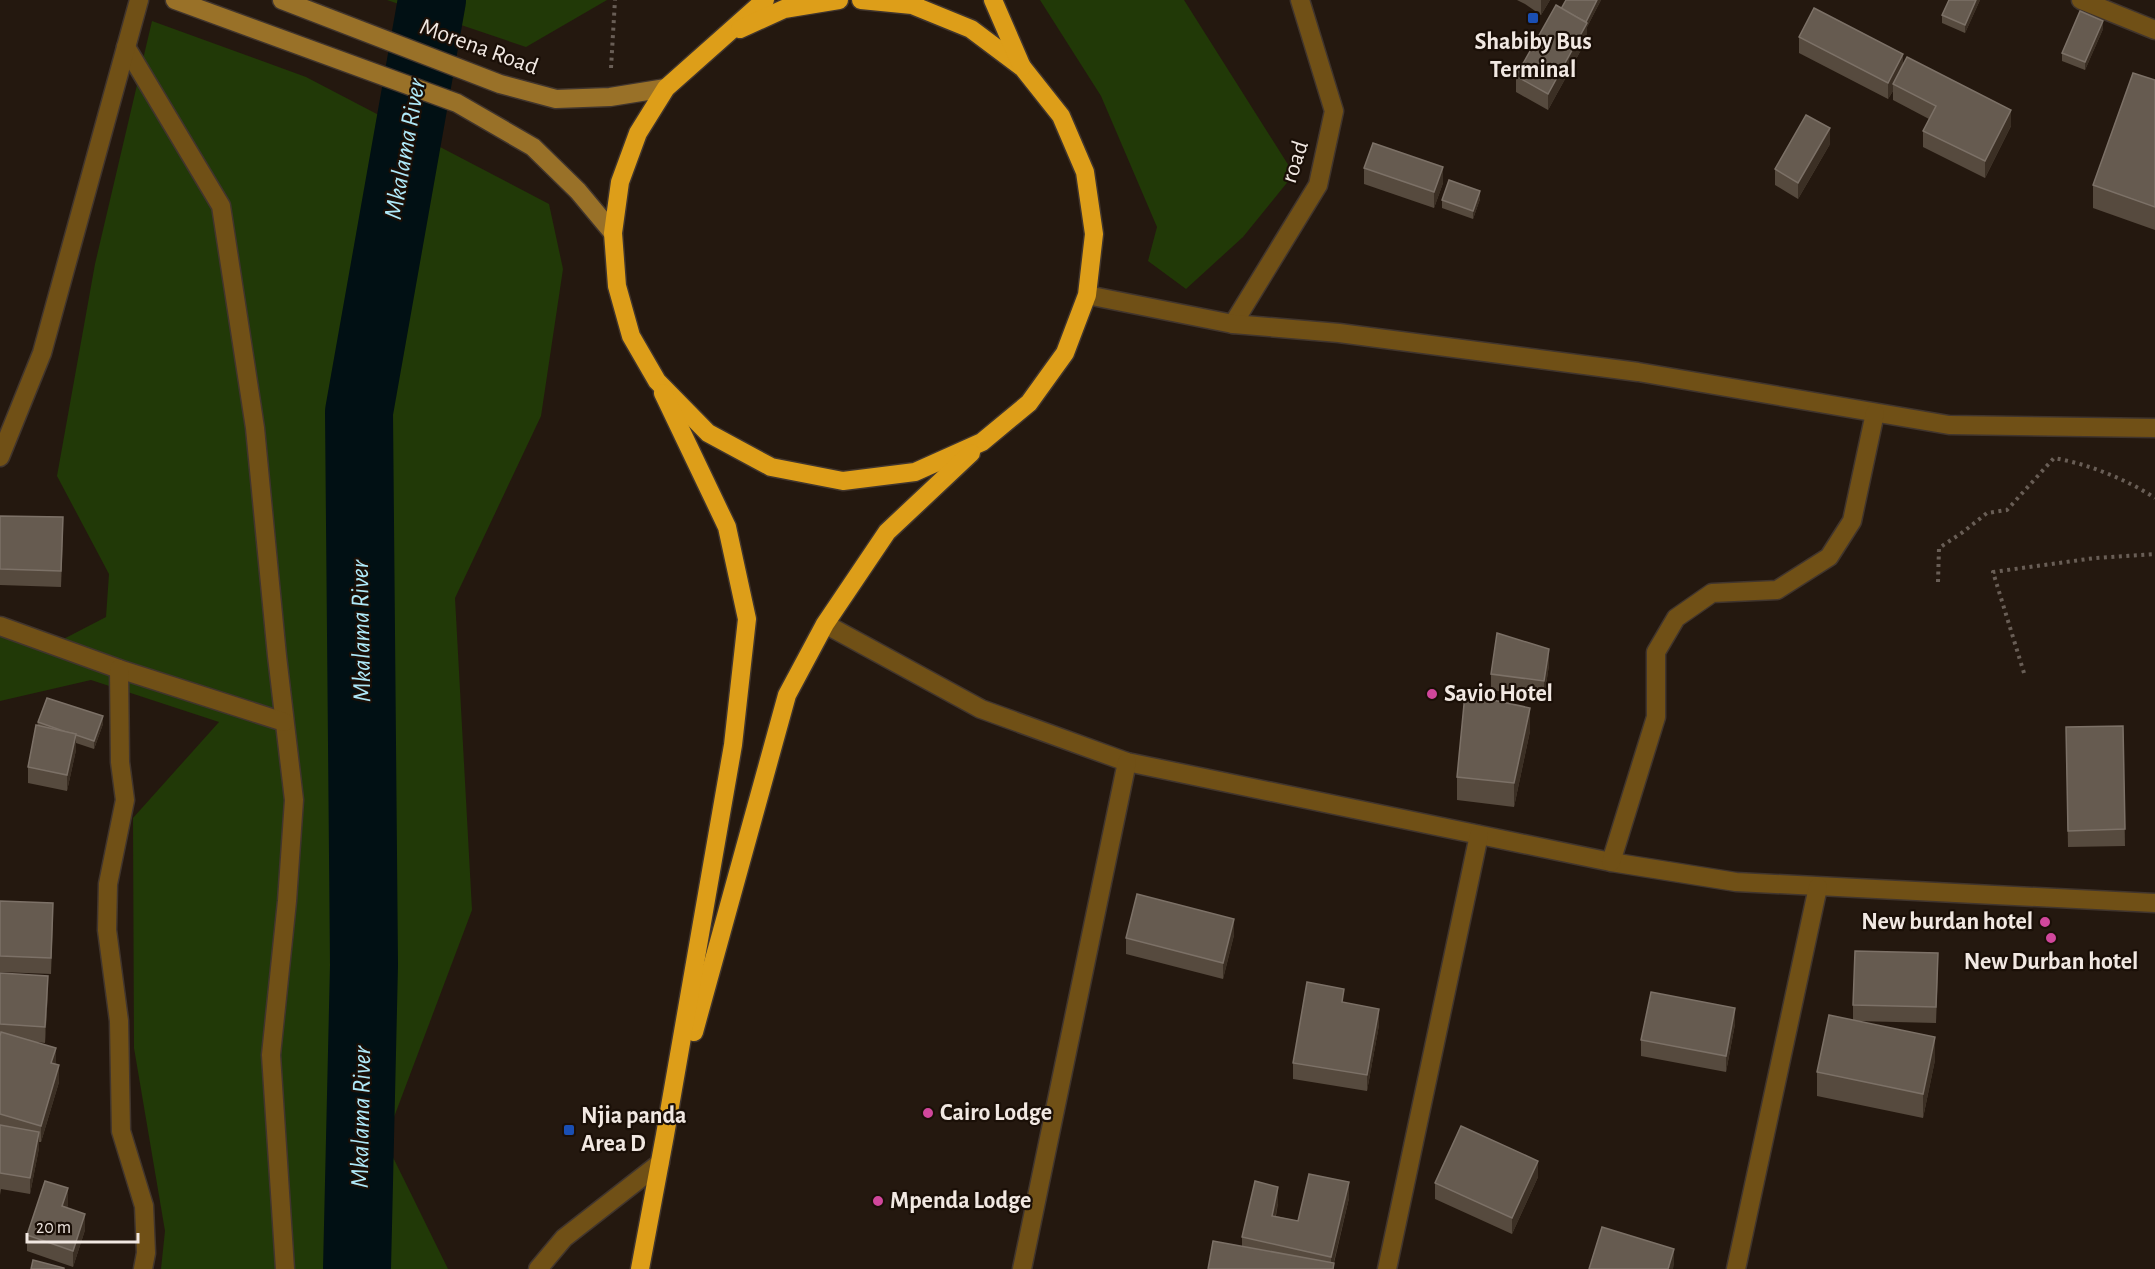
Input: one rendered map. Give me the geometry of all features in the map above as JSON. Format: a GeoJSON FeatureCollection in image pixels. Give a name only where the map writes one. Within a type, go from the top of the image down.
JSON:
{"type":"FeatureCollection","features":[{"type":"Feature","properties":{"kind":"highway"},"geometry":{"type":"LineString","coordinates":[[639,1269],[660,1163],[733,745],[747,619],[727,527],[657,381],[632,336],[616,286],[613,233],[620,182],[627,162],[638,133],[666,88],[765,0]]}},
{"type":"Feature","properties":{"kind":"highway"},"geometry":{"type":"LineString","coordinates":[[725,36],[784,9],[839,0]]}},
{"type":"Feature","properties":{"kind":"highway"},"geometry":{"type":"LineString","coordinates":[[861,0],[912,5],[971,29],[1023,68]]}},
{"type":"Feature","properties":{"kind":"highway"},"geometry":{"type":"LineString","coordinates":[[665,1135],[787,695],[825,624],[887,532],[982,442],[1029,403],[1065,353],[1087,295],[1094,234],[1084,172],[1061,116],[1023,68],[993,0]]}},
{"type":"Feature","properties":{"kind":"highway"},"geometry":{"type":"LineString","coordinates":[[657,381],[708,432],[771,467],[843,481],[915,472],[982,442]]}},
{"type":"Feature","properties":{"kind":"main road"},"geometry":{"type":"LineString","coordinates":[[175,0],[457,103],[533,147],[578,190],[613,233]]}},
{"type":"Feature","properties":{"kind":"main road","name":"Morena Road"},"geometry":{"type":"LineString","coordinates":[[282,0],[500,84],[556,99],[610,97],[666,88]]}},
{"type":"Feature","properties":{"kind":"street"},"geometry":{"type":"LineString","coordinates":[[0,457],[42,353],[139,0]]}},
{"type":"Feature","properties":{"kind":"street","name":"road"},"geometry":{"type":"LineString","coordinates":[[1233,324],[1318,185],[1334,111],[1300,0]]}},
{"type":"Feature","properties":{"kind":"street"},"geometry":{"type":"LineString","coordinates":[[2081,0],[2155,30]]}},
{"type":"Feature","properties":{"kind":"street"},"geometry":{"type":"LineString","coordinates":[[126,46],[221,206],[255,428],[284,722],[294,800],[287,901],[271,1055],[285,1269]]}},
{"type":"Feature","properties":{"kind":"street"},"geometry":{"type":"LineString","coordinates":[[1087,295],[1233,324],[1339,333],[1638,372],[1949,425],[2155,428]]}},
{"type":"Feature","properties":{"kind":"street"},"geometry":{"type":"LineString","coordinates":[[1611,862],[1656,717],[1656,652],[1676,618],[1713,593],[1777,590],[1829,557],[1852,521],[1875,413]]}},
{"type":"Feature","properties":{"kind":"street"},"geometry":{"type":"LineString","coordinates":[[825,624],[981,710],[1127,762],[1611,862],[1736,882],[2155,903]]}},
{"type":"Feature","properties":{"kind":"street"},"geometry":{"type":"LineString","coordinates":[[0,626],[119,669],[284,722]]}},
{"type":"Feature","properties":{"kind":"street"},"geometry":{"type":"LineString","coordinates":[[119,669],[120,762],[125,800],[108,884],[107,930],[119,1021],[121,1131],[144,1206],[146,1253],[142,1269]]}},
{"type":"Feature","properties":{"kind":"street"},"geometry":{"type":"LineString","coordinates":[[1022,1269],[1127,762]]}},
{"type":"Feature","properties":{"kind":"street"},"geometry":{"type":"LineString","coordinates":[[1387,1269],[1479,835]]}},
{"type":"Feature","properties":{"kind":"street"},"geometry":{"type":"LineString","coordinates":[[1736,1269],[1818,887]]}},
{"type":"Feature","properties":{"kind":"street"},"geometry":{"type":"LineString","coordinates":[[538,1269],[564,1238],[660,1163]]}},
{"type":"Feature","properties":{"kind":"path"},"geometry":{"type":"LineString","coordinates":[[610,97],[615,0]]}},
{"type":"Feature","properties":{"kind":"path"},"geometry":{"type":"LineString","coordinates":[[1938,582],[1939,548],[1987,513],[2007,510],[2054,458],[2068,460],[2111,476],[2155,498]]}},
{"type":"Feature","properties":{"kind":"path"},"geometry":{"type":"LineString","coordinates":[[2024,673],[1993,572],[2095,558],[2155,554]]}},
{"type":"Feature","properties":{"kind":"green space"},"geometry":{"type":"Polygon","coordinates":[[[387,0],[607,0],[526,47],[387,0]]]}},
{"type":"Feature","properties":{"kind":"green space"},"geometry":{"type":"Polygon","coordinates":[[[1040,0],[1184,0],[1294,174],[1243,237],[1186,289],[1148,261],[1157,227],[1101,96],[1040,0]]]}},
{"type":"Feature","properties":{"kind":"green space"},"geometry":{"type":"Polygon","coordinates":[[[152,21],[306,77],[549,204],[563,269],[541,416],[455,598],[472,910],[385,1141],[448,1269],[161,1269],[165,1231],[134,1048],[133,818],[219,722],[91,680],[0,701],[0,625],[52,645],[106,617],[109,574],[57,476],[95,264],[152,21]]]}},
{"type":"Feature","properties":{"kind":"building"},"geometry":{"type":"Polygon","coordinates":[[[1566,0],[1597,0],[1586,22],[1561,9],[1566,0]]]}},
{"type":"Feature","properties":{"kind":"building"},"geometry":{"type":"Polygon","coordinates":[[[1949,0],[1976,0],[1965,25],[1942,15],[1949,0]]]}},
{"type":"Feature","properties":{"kind":"building"},"geometry":{"type":"Polygon","coordinates":[[[1556,5],[1587,23],[1548,94],[1516,76],[1556,5]]]}},
{"type":"Feature","properties":{"kind":"building"},"geometry":{"type":"Polygon","coordinates":[[[1814,8],[1903,54],[1888,83],[1799,37],[1814,8]]]}},
{"type":"Feature","properties":{"kind":"building"},"geometry":{"type":"Polygon","coordinates":[[[2080,11],[2103,21],[2085,62],[2062,53],[2080,11]]]}},
{"type":"Feature","properties":{"kind":"building"},"geometry":{"type":"Polygon","coordinates":[[[1907,57],[2011,110],[1985,161],[1923,131],[1936,106],[1893,84],[1907,57]]]}},
{"type":"Feature","properties":{"kind":"building"},"geometry":{"type":"Polygon","coordinates":[[[2133,73],[2155,80],[2155,207],[2093,185],[2133,73]]]}},
{"type":"Feature","properties":{"kind":"building"},"geometry":{"type":"Polygon","coordinates":[[[1806,115],[1830,128],[1798,183],[1775,169],[1806,115]]]}},
{"type":"Feature","properties":{"kind":"building"},"geometry":{"type":"Polygon","coordinates":[[[1373,143],[1443,167],[1434,192],[1364,168],[1373,143]]]}},
{"type":"Feature","properties":{"kind":"building"},"geometry":{"type":"Polygon","coordinates":[[[1449,180],[1480,191],[1473,211],[1442,200],[1449,180]]]}},
{"type":"Feature","properties":{"kind":"building"},"geometry":{"type":"Polygon","coordinates":[[[0,516],[63,517],[61,571],[0,569],[0,516]]]}},
{"type":"Feature","properties":{"kind":"building"},"geometry":{"type":"Polygon","coordinates":[[[1497,633],[1549,649],[1544,681],[1491,674],[1497,633]]]}},
{"type":"Feature","properties":{"kind":"building"},"geometry":{"type":"Polygon","coordinates":[[[1465,694],[1530,708],[1514,783],[1457,777],[1465,694]]]}},
{"type":"Feature","properties":{"kind":"building"},"geometry":{"type":"Polygon","coordinates":[[[47,698],[103,716],[94,741],[38,722],[47,698]]]}},
{"type":"Feature","properties":{"kind":"building"},"geometry":{"type":"Polygon","coordinates":[[[36,725],[76,734],[67,775],[28,767],[36,725]]]}},
{"type":"Feature","properties":{"kind":"building"},"geometry":{"type":"Polygon","coordinates":[[[2123,726],[2125,829],[2068,831],[2066,727],[2123,726]]]}},
{"type":"Feature","properties":{"kind":"building"},"geometry":{"type":"Polygon","coordinates":[[[1137,894],[1234,919],[1223,963],[1126,938],[1137,894]]]}},
{"type":"Feature","properties":{"kind":"building"},"geometry":{"type":"Polygon","coordinates":[[[0,901],[53,903],[51,958],[0,956],[0,901]]]}},
{"type":"Feature","properties":{"kind":"building"},"geometry":{"type":"Polygon","coordinates":[[[1855,951],[1938,953],[1936,1007],[1853,1005],[1855,951]]]}},
{"type":"Feature","properties":{"kind":"building"},"geometry":{"type":"Polygon","coordinates":[[[0,973],[48,976],[45,1027],[0,1024],[0,973]]]}},
{"type":"Feature","properties":{"kind":"building"},"geometry":{"type":"Polygon","coordinates":[[[1307,982],[1344,989],[1342,1002],[1379,1009],[1367,1075],[1293,1063],[1307,982]]]}},
{"type":"Feature","properties":{"kind":"building"},"geometry":{"type":"Polygon","coordinates":[[[1651,992],[1735,1008],[1726,1056],[1641,1040],[1651,992]]]}},
{"type":"Feature","properties":{"kind":"building"},"geometry":{"type":"Polygon","coordinates":[[[1829,1015],[1935,1037],[1923,1094],[1817,1072],[1829,1015]]]}},
{"type":"Feature","properties":{"kind":"building"},"geometry":{"type":"Polygon","coordinates":[[[1,1032],[56,1048],[51,1063],[59,1065],[41,1126],[0,1114],[1,1032]]]}},
{"type":"Feature","properties":{"kind":"building"},"geometry":{"type":"Polygon","coordinates":[[[0,1125],[39,1132],[30,1178],[0,1173],[0,1125]]]}},
{"type":"Feature","properties":{"kind":"building"},"geometry":{"type":"Polygon","coordinates":[[[1461,1126],[1538,1161],[1512,1218],[1435,1183],[1461,1126]]]}},
{"type":"Feature","properties":{"kind":"building"},"geometry":{"type":"Polygon","coordinates":[[[1309,1174],[1349,1182],[1331,1257],[1242,1237],[1255,1181],[1278,1187],[1272,1216],[1298,1221],[1309,1174]]]}},
{"type":"Feature","properties":{"kind":"building"},"geometry":{"type":"Polygon","coordinates":[[[45,1181],[68,1188],[62,1206],[85,1214],[73,1251],[27,1235],[45,1181]]]}},
{"type":"Feature","properties":{"kind":"building"},"geometry":{"type":"Polygon","coordinates":[[[1602,1227],[1674,1249],[1668,1269],[1589,1269],[1602,1227]]]}},
{"type":"Feature","properties":{"kind":"building"},"geometry":{"type":"Polygon","coordinates":[[[1213,1241],[1334,1263],[1333,1269],[1208,1269],[1213,1241]]]}},
{"type":"Feature","properties":{"kind":"building"},"geometry":{"type":"Polygon","coordinates":[[[33,1260],[64,1268],[64,1269],[31,1269],[33,1260]]]}},
{"type":"Feature","properties":{"kind":"waterway","name":"Mkalama River"},"geometry":{"type":"LineString","coordinates":[[357,1269],[364,965],[359,412],[432,0]]}},
{"type":"Feature","properties":{"kind":"place","name":"Shabiby Bus Terminal"},"geometry":{"type":"Point","coordinates":[1533,18]}},
{"type":"Feature","properties":{"kind":"place","name":"Savio Hotel"},"geometry":{"type":"Point","coordinates":[1432,694]}},
{"type":"Feature","properties":{"kind":"place","name":"New burdan hotel"},"geometry":{"type":"Point","coordinates":[2045,922]}},
{"type":"Feature","properties":{"kind":"place","name":"New Durban hotel"},"geometry":{"type":"Point","coordinates":[2051,938]}},
{"type":"Feature","properties":{"kind":"place","name":"Cairo Lodge"},"geometry":{"type":"Point","coordinates":[928,1113]}},
{"type":"Feature","properties":{"kind":"place","name":"Njia panda Area D"},"geometry":{"type":"Point","coordinates":[569,1130]}},
{"type":"Feature","properties":{"kind":"place","name":"Mpenda Lodge"},"geometry":{"type":"Point","coordinates":[878,1201]}}]}
